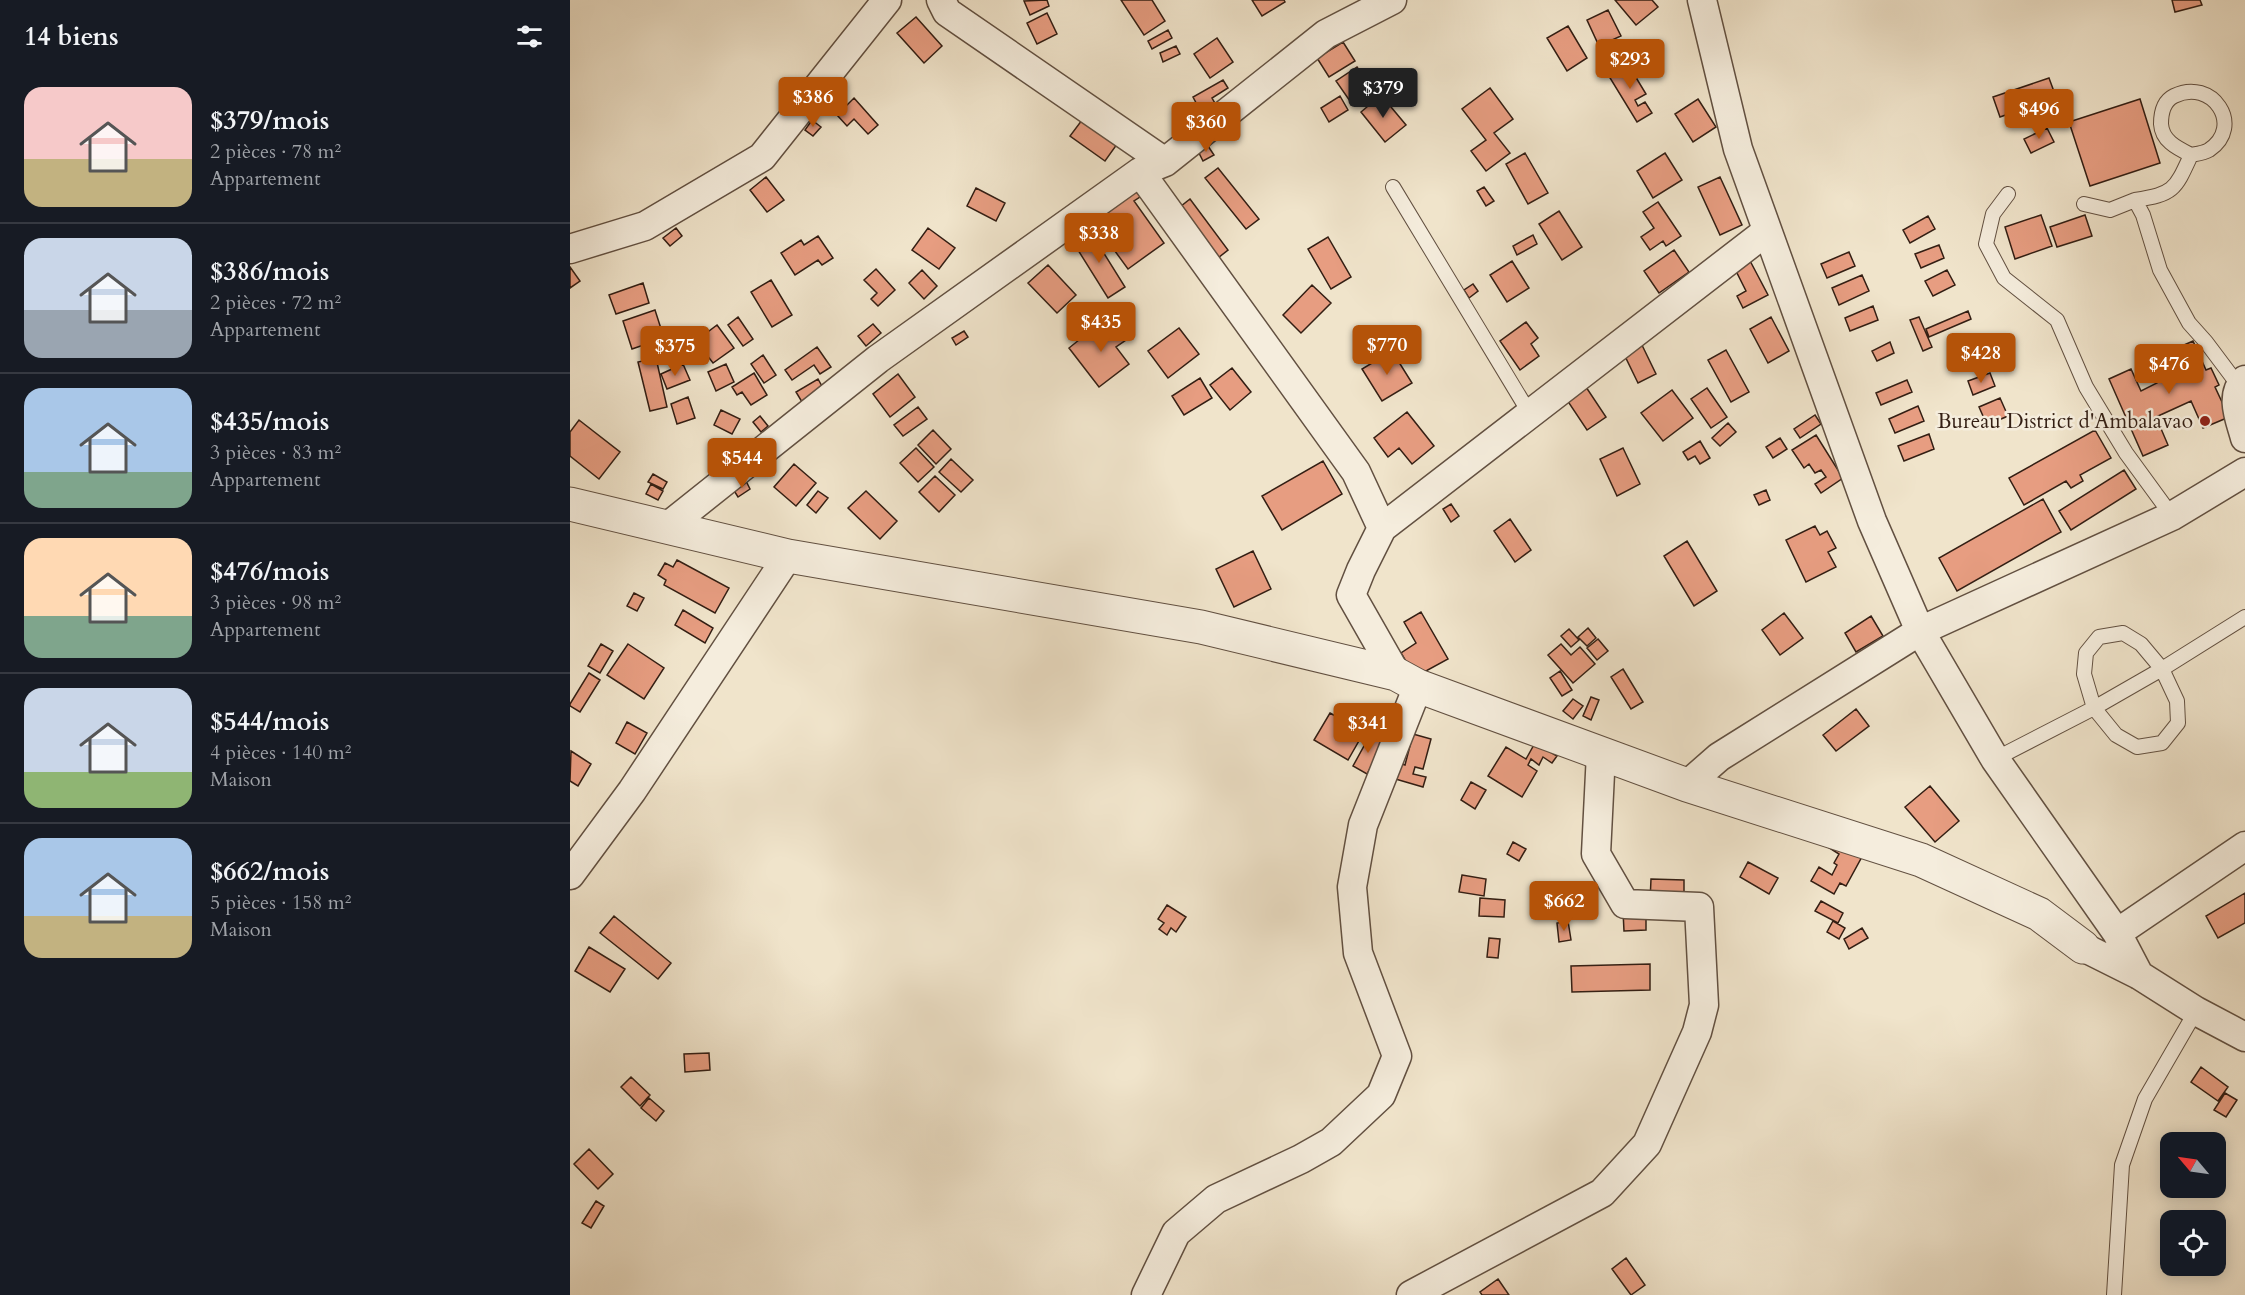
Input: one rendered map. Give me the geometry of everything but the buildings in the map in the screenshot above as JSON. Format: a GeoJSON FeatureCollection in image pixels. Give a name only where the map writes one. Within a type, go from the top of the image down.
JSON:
{"type":"FeatureCollection","features":[{"type":"Feature","properties":{"kind":"street"},"geometry":{"type":"LineString","coordinates":[[570,249],[645,226],[762,157],[887,0]]}},
{"type":"Feature","properties":{"kind":"street"},"geometry":{"type":"LineString","coordinates":[[941,0],[947,12],[1153,167],[1356,472],[1382,528]]}},
{"type":"Feature","properties":{"kind":"street"},"geometry":{"type":"LineString","coordinates":[[667,527],[878,359],[1153,167],[1326,34],[1392,0]]}},
{"type":"Feature","properties":{"kind":"street"},"geometry":{"type":"LineString","coordinates":[[1702,0],[1738,149],[1872,521],[1920,631],[1995,759],[2117,933],[2139,975]]}},
{"type":"Feature","properties":{"kind":"street"},"geometry":{"type":"LineString","coordinates":[[1407,680],[1351,595],[1382,528],[1767,231]]}},
{"type":"Feature","properties":{"kind":"street"},"geometry":{"type":"LineString","coordinates":[[2242,383],[2236,405],[2245,438]]}},
{"type":"Feature","properties":{"kind":"street"},"geometry":{"type":"LineString","coordinates":[[1687,785],[1719,757],[1920,631],[2172,516],[2245,472]]}},
{"type":"Feature","properties":{"kind":"street"},"geometry":{"type":"LineString","coordinates":[[570,504],[788,556],[1201,627],[1407,680],[1687,785],[1921,860],[2039,914],[2083,947],[2139,975],[2196,1011],[2245,1037]]}},
{"type":"Feature","properties":{"kind":"street"},"geometry":{"type":"LineString","coordinates":[[570,875],[632,791],[788,556]]}},
{"type":"Feature","properties":{"kind":"street"},"geometry":{"type":"LineString","coordinates":[[1146,1295],[1176,1233],[1216,1199],[1332,1142],[1381,1095],[1397,1056],[1358,953],[1352,887],[1363,825],[1407,680]]}},
{"type":"Feature","properties":{"kind":"street"},"geometry":{"type":"LineString","coordinates":[[1411,1295],[1602,1193],[1647,1144],[1697,1032],[1704,1005],[1699,907],[1625,904],[1596,854],[1601,753]]}},
{"type":"Feature","properties":{"kind":"street"},"geometry":{"type":"LineString","coordinates":[[2117,933],[2245,846]]}},
{"type":"Feature","properties":{"kind":"lane"},"geometry":{"type":"LineString","coordinates":[[2084,204],[2110,210],[2135,200],[2159,196],[2175,188],[2191,155],[2208,150],[2221,138],[2226,121],[2218,103],[2204,93],[2185,91],[2170,98],[2161,113],[2161,132],[2172,146],[2191,155]]}},
{"type":"Feature","properties":{"kind":"lane"},"geometry":{"type":"LineString","coordinates":[[1393,187],[1530,414]]}},
{"type":"Feature","properties":{"kind":"lane"},"geometry":{"type":"LineString","coordinates":[[2008,194],[1993,214],[1986,244],[2004,278],[2057,320],[2086,387],[2126,453],[2172,516]]}},
{"type":"Feature","properties":{"kind":"lane"},"geometry":{"type":"LineString","coordinates":[[2135,200],[2143,215],[2160,270],[2188,323],[2242,383]]}},
{"type":"Feature","properties":{"kind":"lane"},"geometry":{"type":"LineString","coordinates":[[1995,759],[2094,708],[2245,617]]}},
{"type":"Feature","properties":{"kind":"lane"},"geometry":{"type":"LineString","coordinates":[[2123,633],[2141,644],[2162,669],[2177,701],[2178,723],[2162,743],[2137,747],[2116,735],[2094,708],[2084,674],[2086,653],[2099,637],[2123,633]]}},
{"type":"Feature","properties":{"kind":"lane"},"geometry":{"type":"LineString","coordinates":[[2114,1295],[2122,1165],[2145,1099],[2196,1011]]}},
{"type":"Feature","properties":{"kind":"place","name":"Bureau District d'Ambalavao"},"geometry":{"type":"Point","coordinates":[2205,421]}}]}
